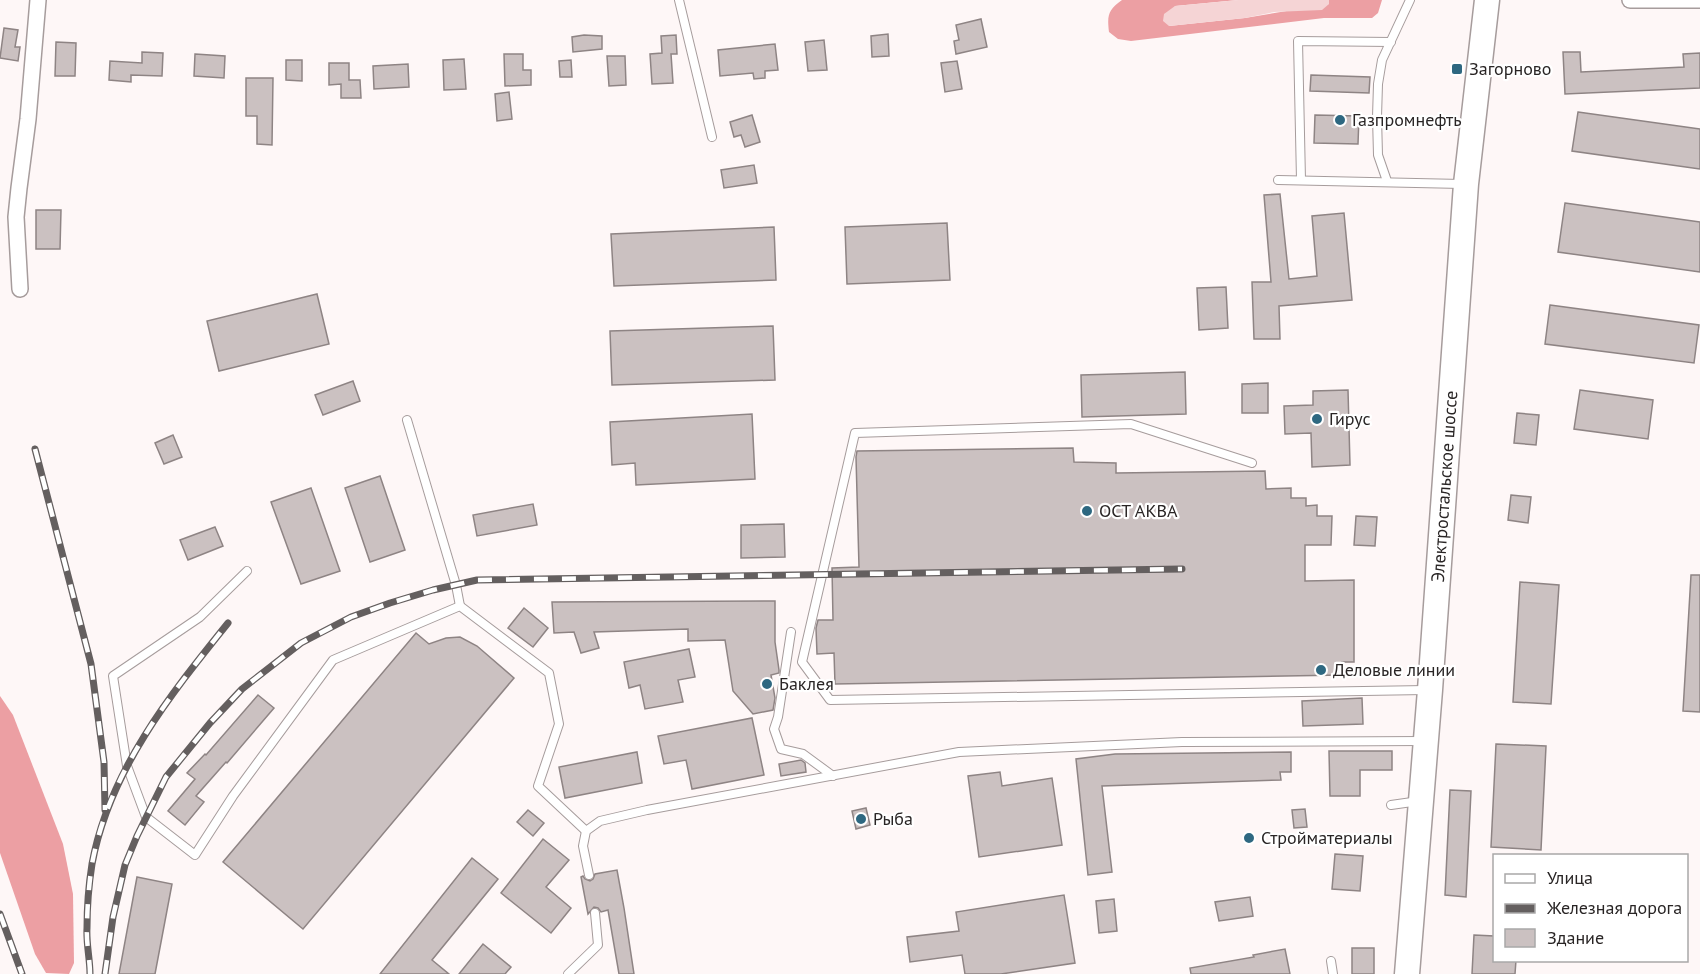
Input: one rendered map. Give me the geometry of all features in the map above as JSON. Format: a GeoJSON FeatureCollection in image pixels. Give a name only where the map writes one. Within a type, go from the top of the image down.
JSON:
{"type":"FeatureCollection","features":[{"type":"Feature","properties":{"kind":"main road","name":"Электростальское шоссе"},"geometry":{"type":"LineString","coordinates":[[1407,974],[1466,184],[1487,0]]}},
{"type":"Feature","properties":{"kind":"street"},"geometry":{"type":"LineString","coordinates":[[20,289],[16,217],[28,119],[38,0]]}},
{"type":"Feature","properties":{"kind":"street"},"geometry":{"type":"LineString","coordinates":[[1630,0],[1700,0]]}},
{"type":"Feature","properties":{"kind":"lane"},"geometry":{"type":"LineString","coordinates":[[679,0],[712,137]]}},
{"type":"Feature","properties":{"kind":"lane"},"geometry":{"type":"LineString","coordinates":[[1387,181],[1378,155],[1378,84],[1382,60],[1410,0]]}},
{"type":"Feature","properties":{"kind":"lane"},"geometry":{"type":"LineString","coordinates":[[1301,180],[1299,41],[1391,42]]}},
{"type":"Feature","properties":{"kind":"lane"},"geometry":{"type":"LineString","coordinates":[[1278,180],[1466,184]]}},
{"type":"Feature","properties":{"kind":"lane"},"geometry":{"type":"LineString","coordinates":[[407,420],[456,585],[460,606],[549,673],[559,724],[538,786],[586,831]]}},
{"type":"Feature","properties":{"kind":"lane"},"geometry":{"type":"LineString","coordinates":[[1252,463],[1131,424],[855,433],[802,662],[830,700],[1430,690]]}},
{"type":"Feature","properties":{"kind":"lane"},"geometry":{"type":"LineString","coordinates":[[247,571],[200,617],[113,676],[128,766],[146,817],[195,855],[233,796],[333,660],[460,606]]}},
{"type":"Feature","properties":{"kind":"lane"},"geometry":{"type":"LineString","coordinates":[[791,632],[778,717],[774,729],[781,749],[803,754],[833,776]]}},
{"type":"Feature","properties":{"kind":"lane"},"geometry":{"type":"LineString","coordinates":[[589,875],[583,846],[586,831],[600,821],[647,810],[959,752],[1182,742],[1425,741]]}},
{"type":"Feature","properties":{"kind":"lane"},"geometry":{"type":"LineString","coordinates":[[1391,805],[1420,801]]}},
{"type":"Feature","properties":{"kind":"lane"},"geometry":{"type":"LineString","coordinates":[[568,974],[598,945],[595,913]]}},
{"type":"Feature","properties":{"kind":"lane"},"geometry":{"type":"LineString","coordinates":[[1331,961],[1333,974]]}},
{"type":"Feature","properties":{"kind":"shaded area"},"geometry":{"type":"Polygon","coordinates":[[[1122,0],[1238,0],[1175,6],[1169,26],[1245,18],[1329,4],[1329,0],[1382,0],[1378,13],[1372,18],[1324,18],[1131,41],[1118,39],[1109,32],[1110,13],[1122,0]]]}},
{"type":"Feature","properties":{"kind":"shaded area"},"geometry":{"type":"Polygon","coordinates":[[[1238,0],[1329,0],[1329,4],[1322,10],[1274,12],[1245,18],[1169,26],[1163,21],[1164,14],[1175,6],[1238,0]]]}},
{"type":"Feature","properties":{"kind":"shaded area"},"geometry":{"type":"Polygon","coordinates":[[[0,696],[13,715],[63,844],[73,894],[74,963],[69,974],[46,973],[35,954],[0,853],[0,696]]]}},
{"type":"Feature","properties":{"kind":"building"},"geometry":{"type":"Polygon","coordinates":[[[981,19],[987,47],[956,54],[954,41],[959,40],[956,25],[981,19]]]}},
{"type":"Feature","properties":{"kind":"building"},"geometry":{"type":"Polygon","coordinates":[[[4,28],[18,30],[15,47],[20,47],[18,61],[0,58],[4,28]]]}},
{"type":"Feature","properties":{"kind":"building"},"geometry":{"type":"Polygon","coordinates":[[[888,34],[889,56],[872,57],[871,36],[888,34]]]}},
{"type":"Feature","properties":{"kind":"building"},"geometry":{"type":"Polygon","coordinates":[[[676,35],[677,54],[671,54],[673,83],[652,84],[650,54],[662,53],[661,36],[676,35]]]}},
{"type":"Feature","properties":{"kind":"building"},"geometry":{"type":"Polygon","coordinates":[[[602,36],[602,49],[573,52],[572,37],[602,36]]]}},
{"type":"Feature","properties":{"kind":"building"},"geometry":{"type":"Polygon","coordinates":[[[824,40],[827,70],[808,71],[805,42],[824,40]]]}},
{"type":"Feature","properties":{"kind":"building"},"geometry":{"type":"Polygon","coordinates":[[[56,42],[76,43],[75,76],[55,76],[56,42]]]}},
{"type":"Feature","properties":{"kind":"building"},"geometry":{"type":"Polygon","coordinates":[[[775,44],[778,70],[765,71],[765,78],[754,79],[753,73],[720,76],[718,50],[775,44]]]}},
{"type":"Feature","properties":{"kind":"building"},"geometry":{"type":"Polygon","coordinates":[[[142,52],[163,53],[162,76],[131,75],[131,82],[109,80],[110,61],[142,63],[142,52]]]}},
{"type":"Feature","properties":{"kind":"building"},"geometry":{"type":"Polygon","coordinates":[[[1563,52],[1580,52],[1581,72],[1684,67],[1683,54],[1700,53],[1700,88],[1565,94],[1563,52]]]}},
{"type":"Feature","properties":{"kind":"building"},"geometry":{"type":"Polygon","coordinates":[[[195,54],[225,56],[224,78],[194,76],[195,54]]]}},
{"type":"Feature","properties":{"kind":"building"},"geometry":{"type":"Polygon","coordinates":[[[504,54],[523,54],[523,70],[531,70],[531,85],[505,86],[504,54]]]}},
{"type":"Feature","properties":{"kind":"building"},"geometry":{"type":"Polygon","coordinates":[[[607,56],[625,56],[626,85],[609,86],[607,56]]]}},
{"type":"Feature","properties":{"kind":"building"},"geometry":{"type":"Polygon","coordinates":[[[464,59],[466,89],[444,90],[443,60],[464,59]]]}},
{"type":"Feature","properties":{"kind":"building"},"geometry":{"type":"Polygon","coordinates":[[[286,60],[302,60],[302,81],[286,80],[286,60]]]}},
{"type":"Feature","properties":{"kind":"building"},"geometry":{"type":"Polygon","coordinates":[[[571,60],[572,77],[560,77],[559,61],[571,60]]]}},
{"type":"Feature","properties":{"kind":"building"},"geometry":{"type":"Polygon","coordinates":[[[957,61],[962,89],[945,92],[941,63],[957,61]]]}},
{"type":"Feature","properties":{"kind":"building"},"geometry":{"type":"Polygon","coordinates":[[[329,63],[349,63],[349,80],[360,80],[361,98],[341,98],[341,84],[329,85],[329,63]]]}},
{"type":"Feature","properties":{"kind":"building"},"geometry":{"type":"Polygon","coordinates":[[[408,64],[409,87],[374,89],[373,66],[408,64]]]}},
{"type":"Feature","properties":{"kind":"building"},"geometry":{"type":"Polygon","coordinates":[[[1311,75],[1370,77],[1369,93],[1310,91],[1311,75]]]}},
{"type":"Feature","properties":{"kind":"building"},"geometry":{"type":"Polygon","coordinates":[[[246,78],[273,78],[272,145],[257,144],[257,116],[246,116],[246,78]]]}},
{"type":"Feature","properties":{"kind":"building"},"geometry":{"type":"Polygon","coordinates":[[[509,92],[512,119],[497,121],[495,94],[509,92]]]}},
{"type":"Feature","properties":{"kind":"building"},"geometry":{"type":"Polygon","coordinates":[[[1578,112],[1700,129],[1700,169],[1572,151],[1578,112]]]}},
{"type":"Feature","properties":{"kind":"building"},"geometry":{"type":"Polygon","coordinates":[[[752,115],[760,142],[745,147],[741,135],[734,137],[730,122],[752,115]]]}},
{"type":"Feature","properties":{"kind":"building"},"geometry":{"type":"Polygon","coordinates":[[[1315,115],[1359,116],[1358,144],[1314,143],[1315,115]]]}},
{"type":"Feature","properties":{"kind":"building"},"geometry":{"type":"Polygon","coordinates":[[[754,165],[757,183],[724,188],[721,170],[754,165]]]}},
{"type":"Feature","properties":{"kind":"building"},"geometry":{"type":"Polygon","coordinates":[[[1280,194],[1289,279],[1317,276],[1312,216],[1344,213],[1352,300],[1279,306],[1280,339],[1254,339],[1252,282],[1271,282],[1264,195],[1280,194]]]}},
{"type":"Feature","properties":{"kind":"building"},"geometry":{"type":"Polygon","coordinates":[[[1565,203],[1700,222],[1700,272],[1558,252],[1565,203]]]}},
{"type":"Feature","properties":{"kind":"building"},"geometry":{"type":"Polygon","coordinates":[[[36,210],[61,210],[60,249],[36,249],[36,210]]]}},
{"type":"Feature","properties":{"kind":"building"},"geometry":{"type":"Polygon","coordinates":[[[947,223],[950,280],[847,284],[845,227],[947,223]]]}},
{"type":"Feature","properties":{"kind":"building"},"geometry":{"type":"Polygon","coordinates":[[[774,227],[776,280],[614,286],[611,234],[774,227]]]}},
{"type":"Feature","properties":{"kind":"building"},"geometry":{"type":"Polygon","coordinates":[[[1226,287],[1228,328],[1199,330],[1197,288],[1226,287]]]}},
{"type":"Feature","properties":{"kind":"building"},"geometry":{"type":"Polygon","coordinates":[[[317,294],[329,344],[219,371],[207,321],[317,294]]]}},
{"type":"Feature","properties":{"kind":"building"},"geometry":{"type":"Polygon","coordinates":[[[1550,305],[1699,325],[1694,363],[1545,344],[1550,305]]]}},
{"type":"Feature","properties":{"kind":"building"},"geometry":{"type":"Polygon","coordinates":[[[773,326],[775,380],[612,385],[610,331],[773,326]]]}},
{"type":"Feature","properties":{"kind":"building"},"geometry":{"type":"Polygon","coordinates":[[[1185,372],[1186,414],[1082,417],[1081,375],[1185,372]]]}},
{"type":"Feature","properties":{"kind":"building"},"geometry":{"type":"Polygon","coordinates":[[[353,381],[360,401],[323,415],[315,395],[353,381]]]}},
{"type":"Feature","properties":{"kind":"building"},"geometry":{"type":"Polygon","coordinates":[[[1268,383],[1268,413],[1242,413],[1242,384],[1268,383]]]}},
{"type":"Feature","properties":{"kind":"building","name":"Гирус"},"geometry":{"type":"Polygon","coordinates":[[[1348,390],[1350,465],[1312,467],[1311,433],[1285,434],[1284,406],[1313,405],[1313,391],[1348,390]]]}},
{"type":"Feature","properties":{"kind":"building"},"geometry":{"type":"Polygon","coordinates":[[[1580,390],[1653,400],[1648,439],[1574,429],[1580,390]]]}},
{"type":"Feature","properties":{"kind":"building"},"geometry":{"type":"Polygon","coordinates":[[[1517,413],[1539,415],[1536,445],[1514,443],[1517,413]]]}},
{"type":"Feature","properties":{"kind":"building"},"geometry":{"type":"Polygon","coordinates":[[[752,414],[755,479],[636,485],[635,463],[612,465],[610,422],[752,414]]]}},
{"type":"Feature","properties":{"kind":"building"},"geometry":{"type":"Polygon","coordinates":[[[173,435],[182,457],[164,464],[155,443],[173,435]]]}},
{"type":"Feature","properties":{"kind":"building"},"geometry":{"type":"Polygon","coordinates":[[[1073,448],[1074,462],[1116,463],[1116,473],[1265,471],[1266,489],[1291,488],[1291,498],[1306,498],[1306,506],[1317,505],[1317,516],[1332,516],[1331,545],[1305,545],[1305,581],[1354,580],[1354,662],[1342,662],[1343,675],[835,684],[834,653],[817,654],[816,628],[818,620],[833,620],[832,568],[859,567],[857,451],[1073,448]]]}},
{"type":"Feature","properties":{"kind":"building"},"geometry":{"type":"Polygon","coordinates":[[[380,476],[405,550],[370,562],[345,488],[380,476]]]}},
{"type":"Feature","properties":{"kind":"building"},"geometry":{"type":"Polygon","coordinates":[[[311,488],[340,571],[301,584],[271,502],[311,488]]]}},
{"type":"Feature","properties":{"kind":"building"},"geometry":{"type":"Polygon","coordinates":[[[1511,495],[1531,497],[1528,523],[1508,520],[1511,495]]]}},
{"type":"Feature","properties":{"kind":"building"},"geometry":{"type":"Polygon","coordinates":[[[533,504],[537,525],[477,536],[473,515],[533,504]]]}},
{"type":"Feature","properties":{"kind":"building"},"geometry":{"type":"Polygon","coordinates":[[[1356,516],[1377,517],[1375,546],[1354,545],[1356,516]]]}},
{"type":"Feature","properties":{"kind":"building"},"geometry":{"type":"Polygon","coordinates":[[[784,524],[785,557],[741,558],[741,525],[784,524]]]}},
{"type":"Feature","properties":{"kind":"building"},"geometry":{"type":"Polygon","coordinates":[[[215,527],[223,546],[188,560],[180,540],[215,527]]]}},
{"type":"Feature","properties":{"kind":"building"},"geometry":{"type":"Polygon","coordinates":[[[1691,575],[1700,575],[1700,712],[1683,711],[1691,575]]]}},
{"type":"Feature","properties":{"kind":"building"},"geometry":{"type":"Polygon","coordinates":[[[1520,582],[1559,585],[1551,704],[1513,702],[1520,582]]]}},
{"type":"Feature","properties":{"kind":"building"},"geometry":{"type":"Polygon","coordinates":[[[775,601],[775,642],[779,673],[771,675],[775,698],[773,710],[753,714],[733,691],[725,640],[688,641],[688,629],[594,632],[599,648],[581,653],[574,632],[554,633],[552,602],[775,601]]]}},
{"type":"Feature","properties":{"kind":"building"},"geometry":{"type":"Polygon","coordinates":[[[524,608],[548,628],[533,647],[508,628],[524,608]]]}},
{"type":"Feature","properties":{"kind":"building"},"geometry":{"type":"Polygon","coordinates":[[[416,633],[429,644],[446,638],[460,637],[477,646],[514,678],[303,929],[223,862],[416,633]]]}},
{"type":"Feature","properties":{"kind":"building"},"geometry":{"type":"Polygon","coordinates":[[[689,649],[695,677],[678,680],[683,702],[645,709],[640,685],[629,688],[624,662],[689,649]]]}},
{"type":"Feature","properties":{"kind":"building"},"geometry":{"type":"Polygon","coordinates":[[[258,695],[274,708],[196,796],[204,802],[185,825],[168,811],[195,779],[187,773],[206,755],[258,695]]]}},
{"type":"Feature","properties":{"kind":"building"},"geometry":{"type":"Polygon","coordinates":[[[1362,698],[1363,724],[1303,726],[1302,701],[1362,698]]]}},
{"type":"Feature","properties":{"kind":"building"},"geometry":{"type":"Polygon","coordinates":[[[752,718],[764,775],[692,789],[686,760],[664,764],[658,736],[752,718]]]}},
{"type":"Feature","properties":{"kind":"building"},"geometry":{"type":"Polygon","coordinates":[[[1496,744],[1546,746],[1541,850],[1491,847],[1496,744]]]}},
{"type":"Feature","properties":{"kind":"building"},"geometry":{"type":"Polygon","coordinates":[[[1329,751],[1392,751],[1392,770],[1360,770],[1360,796],[1330,796],[1329,751]]]}},
{"type":"Feature","properties":{"kind":"building"},"geometry":{"type":"Polygon","coordinates":[[[637,752],[642,783],[565,798],[559,767],[637,752]]]}},
{"type":"Feature","properties":{"kind":"building"},"geometry":{"type":"Polygon","coordinates":[[[1291,752],[1291,772],[1280,772],[1281,780],[1102,786],[1112,872],[1088,875],[1076,759],[1115,754],[1291,752]]]}},
{"type":"Feature","properties":{"kind":"building"},"geometry":{"type":"Polygon","coordinates":[[[801,760],[805,763],[806,772],[781,776],[779,764],[801,760]]]}},
{"type":"Feature","properties":{"kind":"building"},"geometry":{"type":"Polygon","coordinates":[[[1000,772],[1002,786],[1052,778],[1062,845],[979,857],[968,776],[1000,772]]]}},
{"type":"Feature","properties":{"kind":"building"},"geometry":{"type":"Polygon","coordinates":[[[1450,790],[1471,791],[1466,897],[1445,895],[1450,790]]]}},
{"type":"Feature","properties":{"kind":"building"},"geometry":{"type":"Polygon","coordinates":[[[866,808],[870,825],[856,829],[852,811],[866,808]]]}},
{"type":"Feature","properties":{"kind":"building"},"geometry":{"type":"Polygon","coordinates":[[[1305,809],[1307,827],[1294,828],[1292,810],[1305,809]]]}},
{"type":"Feature","properties":{"kind":"building"},"geometry":{"type":"Polygon","coordinates":[[[528,810],[544,823],[533,836],[517,822],[528,810]]]}},
{"type":"Feature","properties":{"kind":"building"},"geometry":{"type":"Polygon","coordinates":[[[543,839],[569,860],[546,887],[571,908],[551,933],[501,893],[543,839]]]}},
{"type":"Feature","properties":{"kind":"building"},"geometry":{"type":"Polygon","coordinates":[[[1335,854],[1363,856],[1360,891],[1332,889],[1335,854]]]}},
{"type":"Feature","properties":{"kind":"building"},"geometry":{"type":"Polygon","coordinates":[[[472,858],[498,879],[432,960],[449,974],[380,974],[472,858]]]}},
{"type":"Feature","properties":{"kind":"building"},"geometry":{"type":"Polygon","coordinates":[[[617,870],[634,974],[619,974],[608,910],[601,912],[594,907],[588,914],[581,877],[590,881],[595,874],[617,870]]]}},
{"type":"Feature","properties":{"kind":"building"},"geometry":{"type":"Polygon","coordinates":[[[137,877],[172,884],[155,974],[119,974],[137,877]]]}},
{"type":"Feature","properties":{"kind":"building"},"geometry":{"type":"Polygon","coordinates":[[[1064,895],[1075,963],[1001,974],[965,974],[962,955],[910,962],[907,937],[959,931],[956,912],[1064,895]]]}},
{"type":"Feature","properties":{"kind":"building"},"geometry":{"type":"Polygon","coordinates":[[[1250,897],[1253,916],[1219,921],[1215,902],[1250,897]]]}},
{"type":"Feature","properties":{"kind":"building"},"geometry":{"type":"Polygon","coordinates":[[[1114,899],[1117,931],[1099,933],[1096,901],[1114,899]]]}},
{"type":"Feature","properties":{"kind":"building"},"geometry":{"type":"Polygon","coordinates":[[[1474,935],[1493,936],[1493,962],[1516,962],[1515,974],[1472,974],[1474,935]]]}},
{"type":"Feature","properties":{"kind":"building"},"geometry":{"type":"Polygon","coordinates":[[[483,944],[511,967],[505,974],[459,974],[483,944]]]}},
{"type":"Feature","properties":{"kind":"building"},"geometry":{"type":"Polygon","coordinates":[[[1352,948],[1374,948],[1374,974],[1352,974],[1352,948]]]}},
{"type":"Feature","properties":{"kind":"building"},"geometry":{"type":"Polygon","coordinates":[[[1285,949],[1290,974],[1191,974],[1190,968],[1285,949]]]}},
{"type":"Feature","properties":{"kind":"railway"},"geometry":{"type":"LineString","coordinates":[[35,449],[91,664],[104,762],[105,810]]}},
{"type":"Feature","properties":{"kind":"railway"},"geometry":{"type":"LineString","coordinates":[[105,974],[113,917],[125,865],[166,777],[210,723],[242,689],[301,643],[351,617],[433,590],[477,580],[1182,569]]}},
{"type":"Feature","properties":{"kind":"railway"},"geometry":{"type":"LineString","coordinates":[[90,974],[87,934],[91,871],[100,830],[112,797],[127,766],[164,706],[228,623]]}},
{"type":"Feature","properties":{"kind":"railway"},"geometry":{"type":"LineString","coordinates":[[0,914],[22,974]]}},
{"type":"Feature","properties":{"kind":"place","name":"Загорново"},"geometry":{"type":"Point","coordinates":[1457,69]}},
{"type":"Feature","properties":{"kind":"place","name":"Газпромнефть"},"geometry":{"type":"Point","coordinates":[1340,120]}},
{"type":"Feature","properties":{"kind":"place","name":"Гирус"},"geometry":{"type":"Point","coordinates":[1317,419]}},
{"type":"Feature","properties":{"kind":"place","name":"ОСТ АКВА"},"geometry":{"type":"Point","coordinates":[1087,511]}},
{"type":"Feature","properties":{"kind":"place","name":"Деловые линии"},"geometry":{"type":"Point","coordinates":[1321,670]}},
{"type":"Feature","properties":{"kind":"place","name":"Баклея"},"geometry":{"type":"Point","coordinates":[767,684]}},
{"type":"Feature","properties":{"kind":"place","name":"Рыба"},"geometry":{"type":"Point","coordinates":[861,819]}},
{"type":"Feature","properties":{"kind":"place","name":"Стройматериалы"},"geometry":{"type":"Point","coordinates":[1249,838]}}]}
